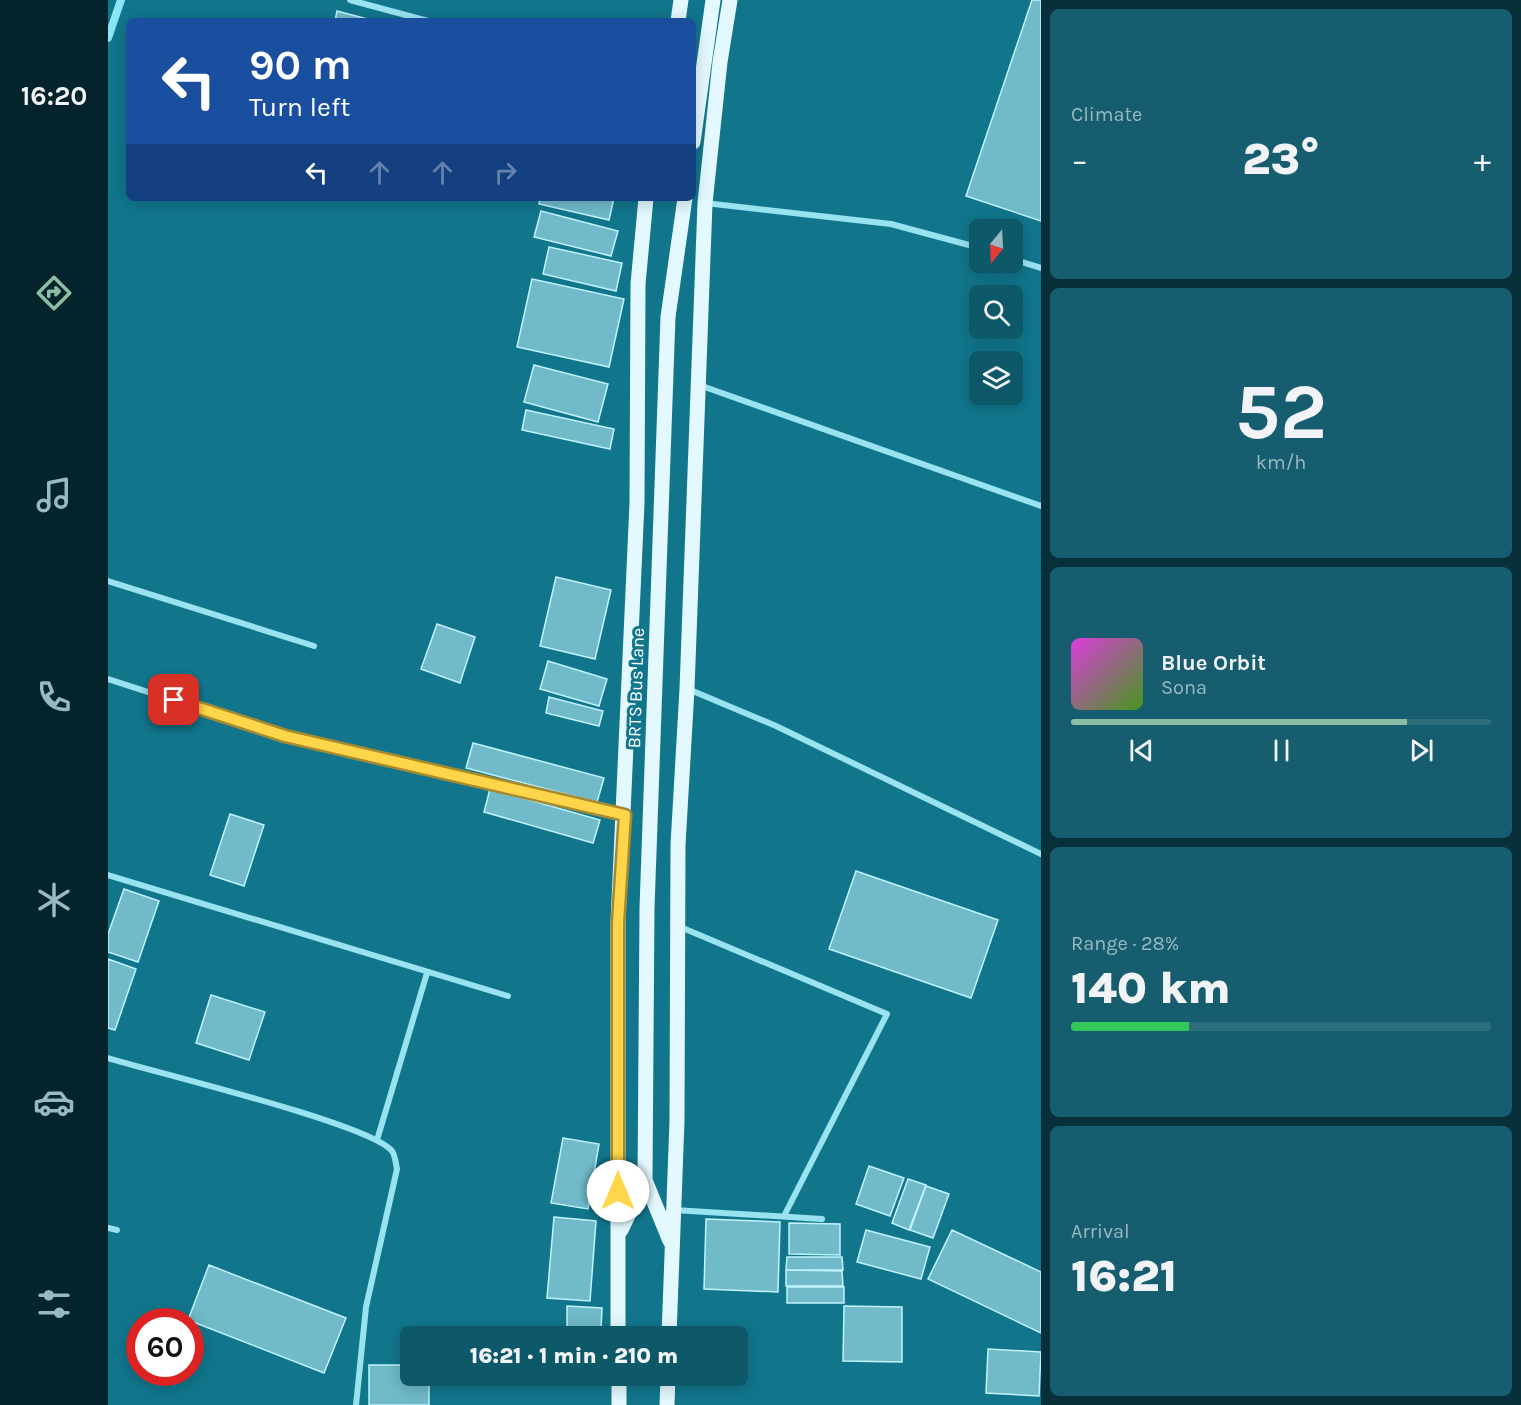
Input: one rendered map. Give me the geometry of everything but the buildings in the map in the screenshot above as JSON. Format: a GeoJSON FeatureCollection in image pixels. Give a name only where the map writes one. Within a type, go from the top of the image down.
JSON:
{"type":"FeatureCollection","features":[{"type":"Feature","properties":{"kind":"main road"},"geometry":{"type":"LineString","coordinates":[[678,18],[681,0]]}},
{"type":"Feature","properties":{"kind":"main road"},"geometry":{"type":"LineString","coordinates":[[696,121],[713,0]]}},
{"type":"Feature","properties":{"kind":"main road"},"geometry":{"type":"LineString","coordinates":[[669,1326],[674,1210],[678,845],[687,689],[705,203],[720,62],[730,0]]}},
{"type":"Feature","properties":{"kind":"main road"},"geometry":{"type":"LineString","coordinates":[[618,1326],[618,923],[625,815],[637,503],[638,284],[646,201]]}},
{"type":"Feature","properties":{"kind":"main road","name":"BRTS Bus Lane"},"geometry":{"type":"LineString","coordinates":[[645,1180],[647,908],[668,317],[685,201]]}},
{"type":"Feature","properties":{"kind":"main road"},"geometry":{"type":"LineString","coordinates":[[618,1235],[645,1180]]}},
{"type":"Feature","properties":{"kind":"main road"},"geometry":{"type":"LineString","coordinates":[[645,1180],[672,1246]]}},
{"type":"Feature","properties":{"kind":"main road"},"geometry":{"type":"LineString","coordinates":[[619,1386],[619,1405]]}},
{"type":"Feature","properties":{"kind":"main road"},"geometry":{"type":"LineString","coordinates":[[667,1405],[668,1386]]}},
{"type":"Feature","properties":{"kind":"street"},"geometry":{"type":"LineString","coordinates":[[350,0],[417,18]]}},
{"type":"Feature","properties":{"kind":"street"},"geometry":{"type":"LineString","coordinates":[[705,203],[891,224],[969,245]]}},
{"type":"Feature","properties":{"kind":"street"},"geometry":{"type":"LineString","coordinates":[[1023,262],[1041,268]]}},
{"type":"Feature","properties":{"kind":"street"},"geometry":{"type":"LineString","coordinates":[[698,385],[1041,506]]}},
{"type":"Feature","properties":{"kind":"street"},"geometry":{"type":"LineString","coordinates":[[108,581],[314,646]]}},
{"type":"Feature","properties":{"kind":"street"},"geometry":{"type":"LineString","coordinates":[[108,679],[285,736],[625,815]]}},
{"type":"Feature","properties":{"kind":"street"},"geometry":{"type":"LineString","coordinates":[[687,689],[776,726],[1041,854]]}},
{"type":"Feature","properties":{"kind":"street"},"geometry":{"type":"LineString","coordinates":[[108,875],[508,996]]}},
{"type":"Feature","properties":{"kind":"street"},"geometry":{"type":"LineString","coordinates":[[678,926],[887,1014],[784,1216]]}},
{"type":"Feature","properties":{"kind":"street"},"geometry":{"type":"LineString","coordinates":[[377,1140],[427,973]]}},
{"type":"Feature","properties":{"kind":"street"},"geometry":{"type":"LineString","coordinates":[[108,1058],[325,1120],[377,1140],[393,1152],[397,1169],[366,1307],[356,1405]]}},
{"type":"Feature","properties":{"kind":"street"},"geometry":{"type":"LineString","coordinates":[[674,1210],[822,1219]]}},
{"type":"Feature","properties":{"kind":"street"},"geometry":{"type":"LineString","coordinates":[[108,1228],[117,1230]]}},
{"type":"Feature","properties":{"kind":"waterway"},"geometry":{"type":"LineString","coordinates":[[108,38],[121,0]]}},
{"type":"Feature","properties":{"kind":"route"},"geometry":{"type":"LineString","coordinates":[[174,700],[285,736],[603,812],[625,815],[618,923],[618,1191]]}}]}
